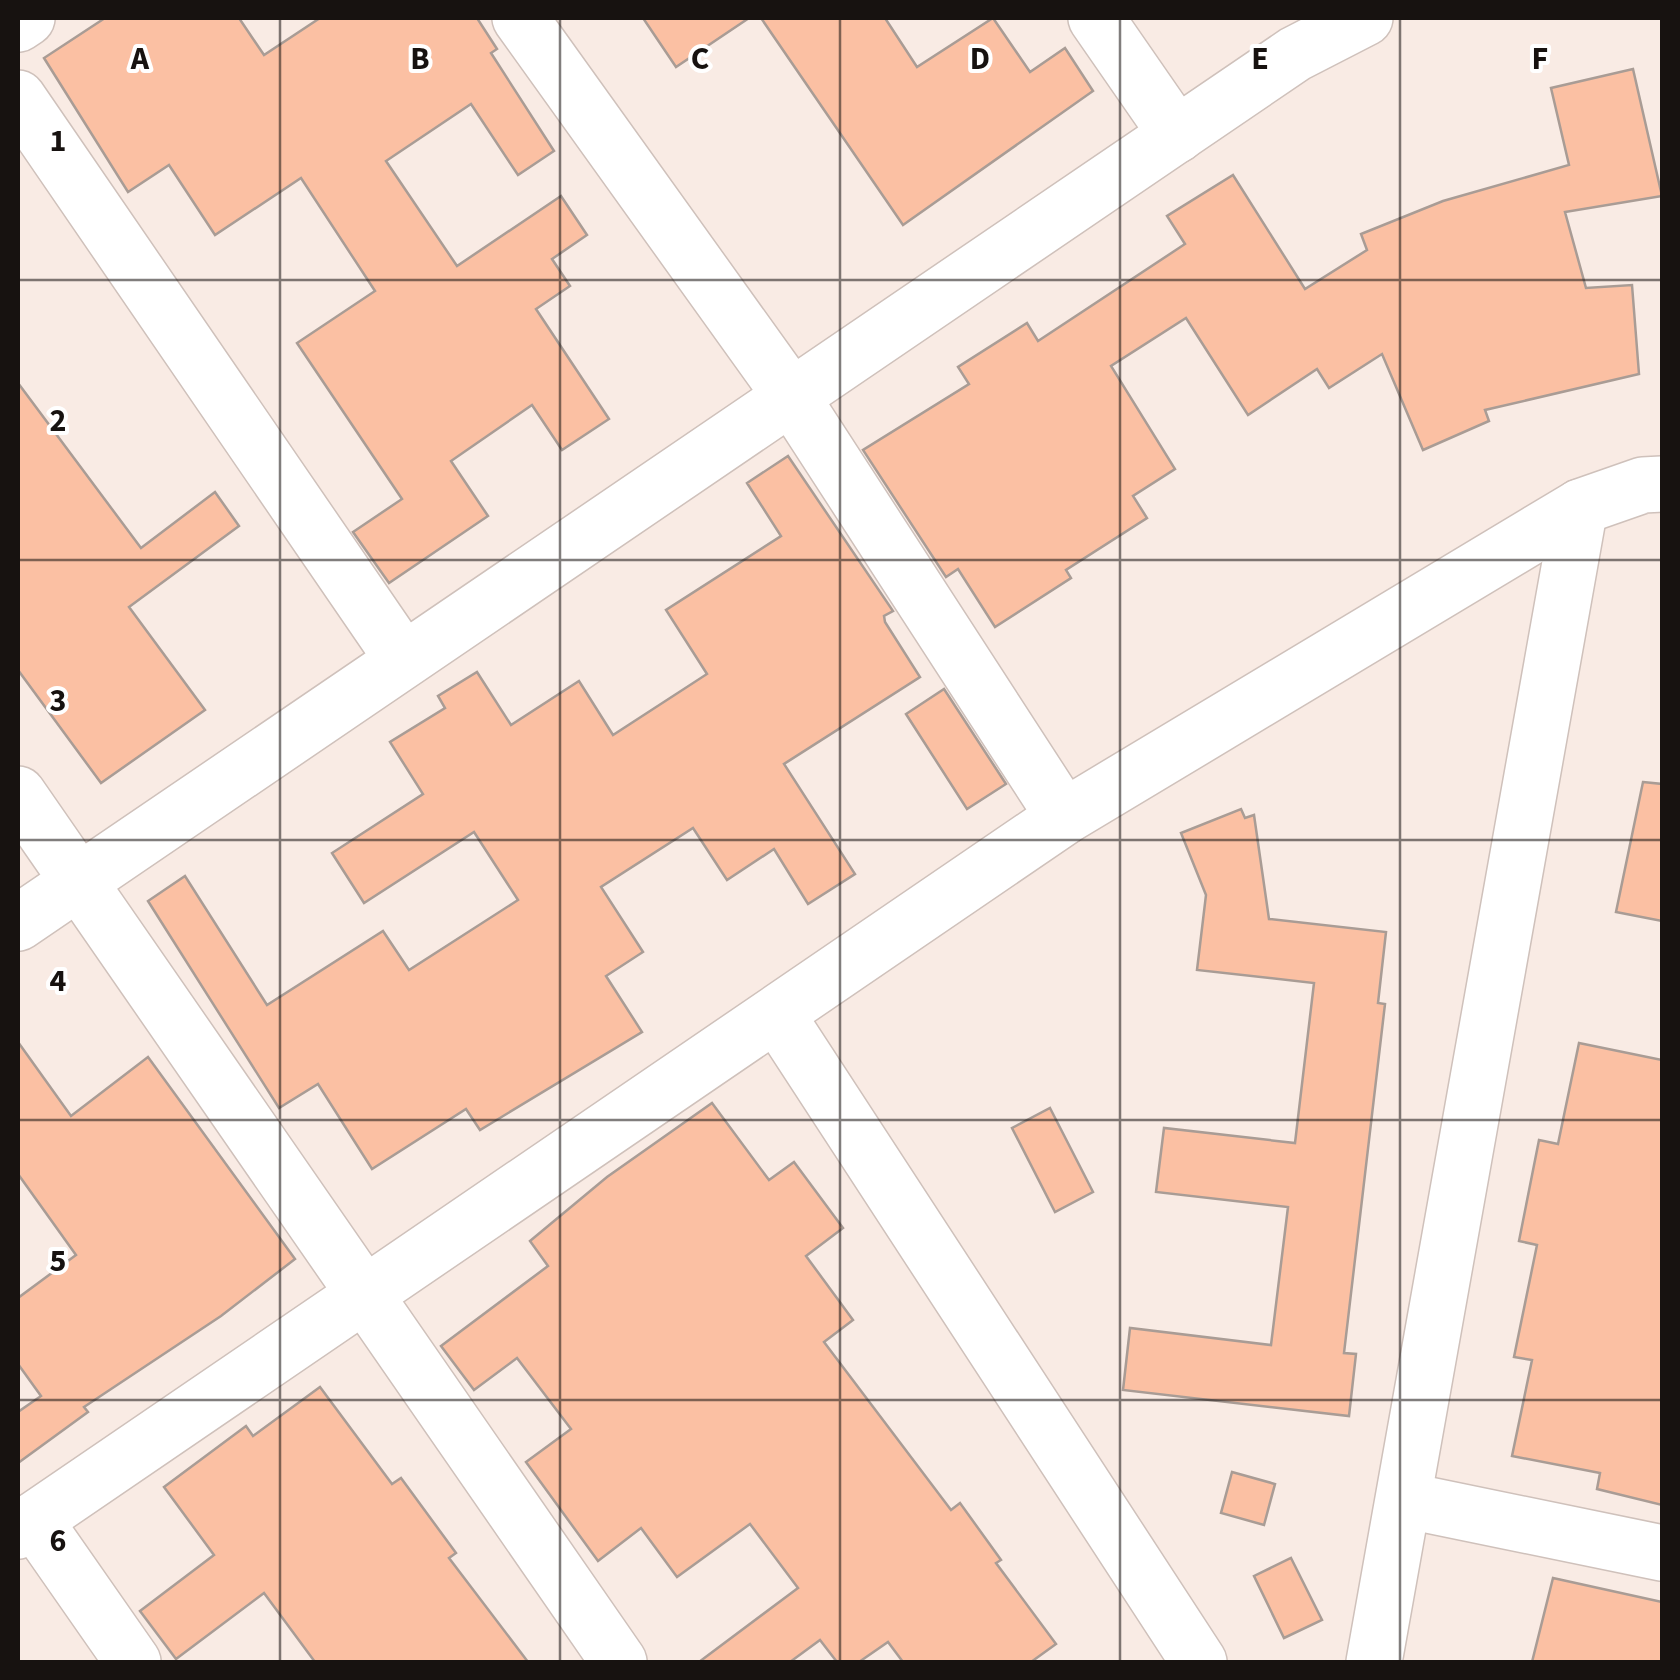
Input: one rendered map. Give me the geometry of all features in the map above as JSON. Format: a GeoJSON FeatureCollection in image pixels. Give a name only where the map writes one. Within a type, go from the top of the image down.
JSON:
{"type":"FeatureCollection","features":[{"type":"Feature","properties":{"kind":"street"},"geometry":{"type":"LineString","coordinates":[[18,24],[27,18]]}},
{"type":"Feature","properties":{"kind":"street"},"geometry":{"type":"LineString","coordinates":[[520,18],[791,396],[1064,817]]}},
{"type":"Feature","properties":{"kind":"street"},"geometry":{"type":"LineString","coordinates":[[1096,18],[1177,135]]}},
{"type":"Feature","properties":{"kind":"street"},"geometry":{"type":"LineString","coordinates":[[18,924],[402,658],[1296,54],[1365,18]]}},
{"type":"Feature","properties":{"kind":"street"},"geometry":{"type":"LineString","coordinates":[[18,98],[402,658]]}},
{"type":"Feature","properties":{"kind":"street"},"geometry":{"type":"LineString","coordinates":[[133,1662],[26,1525],[1064,817],[1580,506],[1643,485],[1662,484]]}},
{"type":"Feature","properties":{"kind":"street"},"geometry":{"type":"LineString","coordinates":[[1374,1662],[1580,506]]}},
{"type":"Feature","properties":{"kind":"street"},"geometry":{"type":"LineString","coordinates":[[18,794],[618,1662]]}},
{"type":"Feature","properties":{"kind":"street"},"geometry":{"type":"LineString","coordinates":[[777,1015],[1199,1662]]}},
{"type":"Feature","properties":{"kind":"street"},"geometry":{"type":"LineString","coordinates":[[1404,1500],[1662,1553]]}},
{"type":"Feature","properties":{"kind":"building"},"geometry":{"type":"Polygon","coordinates":[[[105,18],[239,18],[264,55],[320,18],[477,18],[497,49],[491,53],[554,151],[518,175],[471,104],[386,161],[457,266],[561,196],[587,235],[552,259],[570,286],[536,309],[609,419],[562,450],[532,405],[451,461],[488,516],[389,583],[353,532],[402,499],[297,343],[375,291],[301,178],[215,235],[169,165],[128,192],[44,58],[105,18]]]}},
{"type":"Feature","properties":{"kind":"building"},"geometry":{"type":"Polygon","coordinates":[[[643,18],[749,18],[676,67],[643,18]]]}},
{"type":"Feature","properties":{"kind":"building"},"geometry":{"type":"Polygon","coordinates":[[[761,18],[885,18],[917,67],[993,18],[1030,72],[1065,48],[1093,91],[903,225],[761,18]]]}},
{"type":"Feature","properties":{"kind":"building"},"geometry":{"type":"Polygon","coordinates":[[[1633,69],[1662,196],[1565,212],[1586,288],[1632,285],[1639,374],[1485,410],[1489,421],[1423,450],[1382,354],[1329,388],[1317,369],[1248,415],[1186,318],[1111,366],[1175,469],[1133,496],[1147,518],[1066,570],[1071,578],[995,627],[958,569],[946,577],[863,450],[969,384],[958,367],[1027,323],[1038,341],[1185,244],[1167,216],[1233,175],[1305,289],[1367,250],[1361,234],[1443,201],[1569,165],[1551,88],[1633,69]]]}},
{"type":"Feature","properties":{"kind":"building"},"geometry":{"type":"Polygon","coordinates":[[[18,383],[141,548],[215,492],[239,526],[129,607],[205,710],[101,783],[18,670],[18,383]]]}},
{"type":"Feature","properties":{"kind":"building"},"geometry":{"type":"Polygon","coordinates":[[[788,456],[893,611],[884,616],[885,622],[920,677],[784,764],[855,874],[808,904],[774,849],[727,880],[693,828],[601,887],[643,952],[606,976],[642,1032],[480,1130],[466,1109],[372,1169],[318,1084],[279,1108],[148,901],[185,876],[267,1005],[383,931],[409,970],[518,900],[474,832],[364,903],[332,853],[423,794],[390,742],[445,708],[438,696],[477,672],[511,725],[579,681],[613,735],[707,674],[666,610],[781,536],[747,483],[788,456]]]}},
{"type":"Feature","properties":{"kind":"building"},"geometry":{"type":"Polygon","coordinates":[[[944,689],[1006,784],[967,809],[906,714],[944,689]]]}},
{"type":"Feature","properties":{"kind":"building"},"geometry":{"type":"Polygon","coordinates":[[[1643,782],[1662,784],[1662,921],[1616,912],[1643,782]]]}},
{"type":"Feature","properties":{"kind":"building"},"geometry":{"type":"Polygon","coordinates":[[[1241,809],[1245,818],[1254,815],[1269,919],[1386,932],[1378,1003],[1385,1004],[1344,1353],[1356,1354],[1349,1416],[1123,1390],[1130,1328],[1271,1345],[1288,1207],[1156,1192],[1164,1128],[1295,1143],[1314,983],[1197,970],[1206,895],[1181,833],[1241,809]]]}},
{"type":"Feature","properties":{"kind":"building"},"geometry":{"type":"Polygon","coordinates":[[[18,1042],[71,1116],[148,1057],[295,1259],[221,1316],[84,1407],[88,1412],[18,1463],[18,1412],[41,1396],[18,1364],[18,1298],[76,1255],[18,1174],[18,1042]]]}},
{"type":"Feature","properties":{"kind":"building"},"geometry":{"type":"Polygon","coordinates":[[[1579,1043],[1662,1060],[1662,1505],[1597,1489],[1600,1473],[1512,1456],[1532,1360],[1514,1357],[1537,1245],[1519,1241],[1539,1140],[1558,1144],[1579,1043]]]}},
{"type":"Feature","properties":{"kind":"building"},"geometry":{"type":"Polygon","coordinates":[[[712,1103],[769,1180],[794,1162],[843,1228],[806,1256],[853,1320],[824,1342],[951,1510],[960,1503],[1001,1560],[996,1563],[1056,1644],[1031,1662],[903,1662],[888,1642],[859,1662],[837,1662],[820,1640],[790,1662],[699,1662],[798,1588],[750,1524],[677,1577],[641,1528],[598,1561],[526,1462],[571,1429],[517,1358],[474,1390],[441,1346],[548,1266],[530,1241],[607,1177],[712,1103]]]}},
{"type":"Feature","properties":{"kind":"building"},"geometry":{"type":"Polygon","coordinates":[[[1050,1108],[1093,1192],[1055,1212],[1012,1128],[1050,1108]]]}},
{"type":"Feature","properties":{"kind":"building"},"geometry":{"type":"Polygon","coordinates":[[[320,1387],[392,1484],[401,1478],[456,1553],[449,1558],[528,1662],[315,1662],[264,1593],[176,1659],[140,1611],[214,1555],[164,1487],[246,1426],[253,1436],[320,1387]]]}},
{"type":"Feature","properties":{"kind":"building"},"geometry":{"type":"Polygon","coordinates":[[[1232,1472],[1275,1484],[1264,1525],[1221,1513],[1232,1472]]]}},
{"type":"Feature","properties":{"kind":"building"},"geometry":{"type":"Polygon","coordinates":[[[1291,1558],[1322,1620],[1284,1638],[1254,1576],[1291,1558]]]}},
{"type":"Feature","properties":{"kind":"building"},"geometry":{"type":"Polygon","coordinates":[[[1553,1578],[1662,1602],[1662,1662],[1532,1662],[1553,1578]]]}}]}
